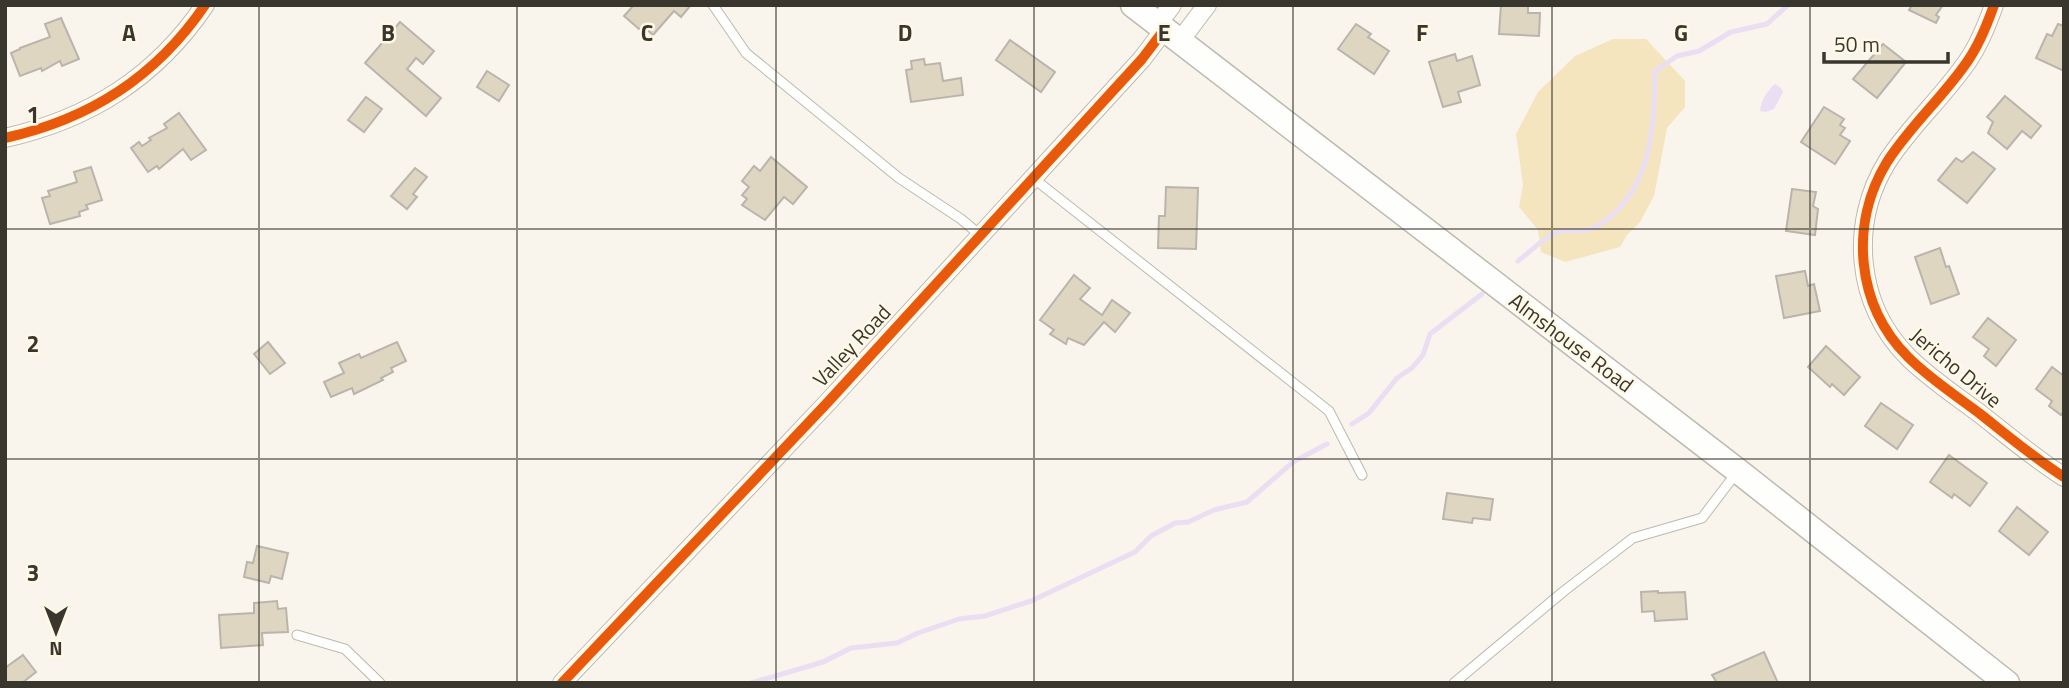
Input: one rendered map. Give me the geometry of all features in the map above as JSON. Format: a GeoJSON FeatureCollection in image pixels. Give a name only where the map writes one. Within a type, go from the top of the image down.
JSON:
{"type":"FeatureCollection","features":[{"type":"Feature","properties":{"kind":"main road","name":"Almshouse Road"},"geometry":{"type":"LineString","coordinates":[[1132,5],[1168,25],[2007,683]]}},
{"type":"Feature","properties":{"kind":"street"},"geometry":{"type":"LineString","coordinates":[[5,138],[65,121],[113,96],[163,56],[188,30],[205,5]]}},
{"type":"Feature","properties":{"kind":"street","name":"Valley Road"},"geometry":{"type":"LineString","coordinates":[[562,683],[828,402],[1142,59],[1168,25],[1207,5]]}},
{"type":"Feature","properties":{"kind":"street","name":"Jericho Drive"},"geometry":{"type":"LineString","coordinates":[[1994,5],[1979,43],[1966,63],[1897,149],[1877,180],[1864,222],[1864,267],[1873,306],[1886,331],[1909,357],[2064,477]]}},
{"type":"Feature","properties":{"kind":"lane"},"geometry":{"type":"LineString","coordinates":[[713,5],[746,53],[899,178],[961,219],[980,235]]}},
{"type":"Feature","properties":{"kind":"lane"},"geometry":{"type":"LineString","coordinates":[[1032,178],[1329,411],[1362,475]]}},
{"type":"Feature","properties":{"kind":"lane"},"geometry":{"type":"LineString","coordinates":[[1454,683],[1633,538],[1702,518],[1738,471]]}},
{"type":"Feature","properties":{"kind":"lane"},"geometry":{"type":"LineString","coordinates":[[297,635],[345,649],[380,683]]}},
{"type":"Feature","properties":{"kind":"shaded area"},"geometry":{"type":"Polygon","coordinates":[[[1613,39],[1646,39],[1685,81],[1685,107],[1667,128],[1654,196],[1640,222],[1620,247],[1565,262],[1541,252],[1538,230],[1519,207],[1523,185],[1516,134],[1538,92],[1575,56],[1613,39]]]}},
{"type":"Feature","properties":{"kind":"shaded area"},"geometry":{"type":"Polygon","coordinates":[[[1775,84],[1783,92],[1774,109],[1760,111],[1765,96],[1775,84]]]}},
{"type":"Feature","properties":{"kind":"building"},"geometry":{"type":"Polygon","coordinates":[[[634,5],[691,5],[681,17],[674,11],[653,35],[643,26],[639,29],[624,16],[634,5]]]}},
{"type":"Feature","properties":{"kind":"building"},"geometry":{"type":"Polygon","coordinates":[[[1501,5],[1528,5],[1528,13],[1540,13],[1539,36],[1499,34],[1501,5]]]}},
{"type":"Feature","properties":{"kind":"building"},"geometry":{"type":"Polygon","coordinates":[[[1912,5],[1943,5],[1936,15],[1939,17],[1936,23],[1909,10],[1912,5]]]}},
{"type":"Feature","properties":{"kind":"building"},"geometry":{"type":"Polygon","coordinates":[[[61,18],[79,59],[62,66],[60,61],[42,71],[41,68],[20,76],[11,53],[50,37],[45,24],[61,18]]]}},
{"type":"Feature","properties":{"kind":"building"},"geometry":{"type":"Polygon","coordinates":[[[400,22],[434,51],[423,64],[416,58],[407,69],[441,98],[426,116],[365,63],[400,22]]]}},
{"type":"Feature","properties":{"kind":"building"},"geometry":{"type":"Polygon","coordinates":[[[1356,24],[1371,34],[1368,37],[1389,51],[1374,74],[1338,49],[1356,24]]]}},
{"type":"Feature","properties":{"kind":"building"},"geometry":{"type":"Polygon","coordinates":[[[2058,24],[2064,26],[2064,71],[2036,58],[2047,34],[2052,36],[2058,24]]]}},
{"type":"Feature","properties":{"kind":"building"},"geometry":{"type":"Polygon","coordinates":[[[1010,40],[1055,72],[1041,92],[996,60],[1010,40]]]}},
{"type":"Feature","properties":{"kind":"building"},"geometry":{"type":"Polygon","coordinates":[[[1883,44],[1906,62],[1877,98],[1853,79],[1883,44]]]}},
{"type":"Feature","properties":{"kind":"building"},"geometry":{"type":"Polygon","coordinates":[[[1455,54],[1457,61],[1472,56],[1480,85],[1458,92],[1461,102],[1443,107],[1429,62],[1455,54]]]}},
{"type":"Feature","properties":{"kind":"building"},"geometry":{"type":"Polygon","coordinates":[[[924,59],[925,65],[940,63],[943,81],[961,78],[963,95],[911,102],[906,70],[912,69],[911,61],[924,59]]]}},
{"type":"Feature","properties":{"kind":"building"},"geometry":{"type":"Polygon","coordinates":[[[487,71],[509,85],[499,101],[477,87],[487,71]]]}},
{"type":"Feature","properties":{"kind":"building"},"geometry":{"type":"Polygon","coordinates":[[[2005,96],[2041,126],[2031,138],[2022,131],[2007,149],[1988,133],[1993,122],[1987,117],[2005,96]]]}},
{"type":"Feature","properties":{"kind":"building"},"geometry":{"type":"Polygon","coordinates":[[[366,97],[382,109],[364,132],[348,120],[366,97]]]}},
{"type":"Feature","properties":{"kind":"building"},"geometry":{"type":"Polygon","coordinates":[[[1824,107],[1844,119],[1840,125],[1845,128],[1840,135],[1850,141],[1835,164],[1801,142],[1824,107]]]}},
{"type":"Feature","properties":{"kind":"building"},"geometry":{"type":"Polygon","coordinates":[[[179,113],[206,150],[191,160],[183,149],[159,169],[157,166],[148,172],[131,148],[139,142],[142,146],[151,140],[149,138],[167,128],[164,124],[179,113]]]}},
{"type":"Feature","properties":{"kind":"building"},"geometry":{"type":"Polygon","coordinates":[[[1973,152],[1995,169],[1967,203],[1938,180],[1956,158],[1962,162],[1973,152]]]}},
{"type":"Feature","properties":{"kind":"building"},"geometry":{"type":"Polygon","coordinates":[[[771,157],[807,187],[793,204],[784,197],[765,220],[742,205],[747,199],[742,195],[749,187],[742,181],[754,166],[760,171],[771,157]]]}},
{"type":"Feature","properties":{"kind":"building"},"geometry":{"type":"Polygon","coordinates":[[[91,167],[102,200],[86,205],[88,209],[79,212],[80,216],[50,224],[42,198],[50,196],[48,191],[77,182],[74,172],[91,167]]]}},
{"type":"Feature","properties":{"kind":"building"},"geometry":{"type":"Polygon","coordinates":[[[415,168],[427,177],[413,194],[417,197],[407,209],[391,196],[415,168]]]}},
{"type":"Feature","properties":{"kind":"building"},"geometry":{"type":"Polygon","coordinates":[[[1166,187],[1198,188],[1196,249],[1158,248],[1159,216],[1165,216],[1166,187]]]}},
{"type":"Feature","properties":{"kind":"building"},"geometry":{"type":"Polygon","coordinates":[[[1792,189],[1816,192],[1813,206],[1818,209],[1815,235],[1786,231],[1792,189]]]}},
{"type":"Feature","properties":{"kind":"building"},"geometry":{"type":"Polygon","coordinates":[[[1940,248],[1959,294],[1931,304],[1915,257],[1940,248]]]}},
{"type":"Feature","properties":{"kind":"building"},"geometry":{"type":"Polygon","coordinates":[[[1805,271],[1808,286],[1814,284],[1820,311],[1784,318],[1776,276],[1805,271]]]}},
{"type":"Feature","properties":{"kind":"building"},"geometry":{"type":"Polygon","coordinates":[[[1074,275],[1090,288],[1080,299],[1102,315],[1112,300],[1130,313],[1115,332],[1104,322],[1084,345],[1068,338],[1066,344],[1050,334],[1054,330],[1040,320],[1074,275]]]}},
{"type":"Feature","properties":{"kind":"building"},"geometry":{"type":"Polygon","coordinates":[[[1988,318],[2016,340],[1996,366],[1984,356],[1989,349],[1973,337],[1988,318]]]}},
{"type":"Feature","properties":{"kind":"building"},"geometry":{"type":"Polygon","coordinates":[[[268,342],[285,363],[270,374],[254,354],[268,342]]]}},
{"type":"Feature","properties":{"kind":"building"},"geometry":{"type":"Polygon","coordinates":[[[397,342],[406,361],[391,368],[393,372],[354,394],[352,388],[331,397],[324,382],[344,373],[339,363],[359,354],[361,358],[397,342]]]}},
{"type":"Feature","properties":{"kind":"building"},"geometry":{"type":"Polygon","coordinates":[[[1826,346],[1860,377],[1844,395],[1832,384],[1830,387],[1808,367],[1826,346]]]}},
{"type":"Feature","properties":{"kind":"building"},"geometry":{"type":"Polygon","coordinates":[[[2052,367],[2064,376],[2064,411],[2061,415],[2049,406],[2052,401],[2036,389],[2052,367]]]}},
{"type":"Feature","properties":{"kind":"building"},"geometry":{"type":"Polygon","coordinates":[[[1881,403],[1913,425],[1897,449],[1865,426],[1881,403]]]}},
{"type":"Feature","properties":{"kind":"building"},"geometry":{"type":"Polygon","coordinates":[[[1949,455],[1987,483],[1970,506],[1954,494],[1952,498],[1930,482],[1949,455]]]}},
{"type":"Feature","properties":{"kind":"building"},"geometry":{"type":"Polygon","coordinates":[[[1447,493],[1493,499],[1490,520],[1473,518],[1472,523],[1443,519],[1447,493]]]}},
{"type":"Feature","properties":{"kind":"building"},"geometry":{"type":"Polygon","coordinates":[[[2017,507],[2048,532],[2029,555],[1999,531],[2017,507]]]}},
{"type":"Feature","properties":{"kind":"building"},"geometry":{"type":"Polygon","coordinates":[[[257,546],[288,553],[282,579],[271,576],[269,583],[244,577],[247,562],[253,563],[257,546]]]}},
{"type":"Feature","properties":{"kind":"building"},"geometry":{"type":"Polygon","coordinates":[[[1641,592],[1685,592],[1687,619],[1655,621],[1654,611],[1642,612],[1641,592]]]}},
{"type":"Feature","properties":{"kind":"building"},"geometry":{"type":"Polygon","coordinates":[[[277,601],[278,609],[286,608],[288,632],[262,633],[263,645],[221,648],[219,615],[254,613],[254,603],[277,601]]]}},
{"type":"Feature","properties":{"kind":"building"},"geometry":{"type":"Polygon","coordinates":[[[1764,652],[1778,683],[1717,683],[1712,675],[1764,652]]]}},
{"type":"Feature","properties":{"kind":"building"},"geometry":{"type":"Polygon","coordinates":[[[23,655],[36,672],[22,683],[5,683],[5,668],[23,655]]]}},
{"type":"Feature","properties":{"kind":"waterway"},"geometry":{"type":"LineString","coordinates":[[1518,261],[1557,232],[1594,228],[1628,198],[1638,180],[1651,138],[1655,71],[1677,56],[1699,51],[1731,32],[1767,24],[1788,5]]}},
{"type":"Feature","properties":{"kind":"waterway"},"geometry":{"type":"LineString","coordinates":[[1352,424],[1369,413],[1397,378],[1412,368],[1423,355],[1430,334],[1482,294]]}},
{"type":"Feature","properties":{"kind":"waterway"},"geometry":{"type":"LineString","coordinates":[[751,683],[823,662],[851,648],[897,643],[959,619],[985,616],[1031,601],[1135,552],[1151,536],[1175,523],[1188,522],[1214,510],[1247,502],[1293,462],[1327,444]]}},
{"type":"Feature","properties":{"kind":"cycle path"},"geometry":{"type":"LineString","coordinates":[[5,138],[65,119],[93,107],[118,91],[143,74],[165,53],[205,5]]}},
{"type":"Feature","properties":{"kind":"cycle path"},"geometry":{"type":"LineString","coordinates":[[1994,5],[1982,35],[1958,75],[1887,162],[1867,211],[1863,237],[1864,263],[1868,289],[1877,313],[1908,357],[1933,379],[2064,477]]}},
{"type":"Feature","properties":{"kind":"cycle path"},"geometry":{"type":"LineString","coordinates":[[562,683],[828,402],[1142,59],[1164,30]]}}]}
